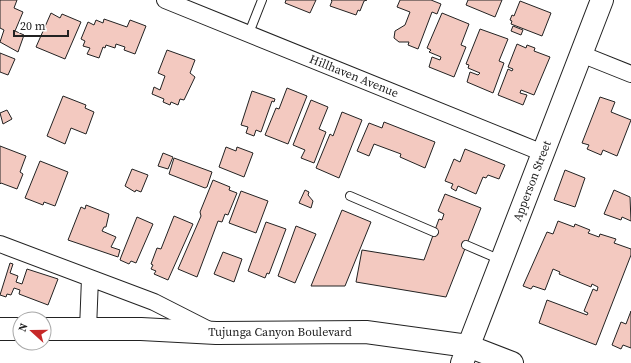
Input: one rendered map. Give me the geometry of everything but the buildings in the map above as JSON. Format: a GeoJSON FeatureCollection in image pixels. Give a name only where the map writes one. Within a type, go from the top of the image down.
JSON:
{"type":"FeatureCollection","features":[{"type":"Feature","properties":{"kind":"street","name":"Apperson Street"},"geometry":{"type":"LineString","coordinates":[[465,355],[602,0]]}},
{"type":"Feature","properties":{"kind":"street","name":"Hillhaven Avenue"},"geometry":{"type":"LineString","coordinates":[[175,2],[543,153]]}},
{"type":"Feature","properties":{"kind":"street"},"geometry":{"type":"LineString","coordinates":[[581,54],[631,74]]}},
{"type":"Feature","properties":{"kind":"street"},"geometry":{"type":"LineString","coordinates":[[0,244],[154,302],[216,333]]}},
{"type":"Feature","properties":{"kind":"street"},"geometry":{"type":"LineString","coordinates":[[88,329],[90,278]]}},
{"type":"Feature","properties":{"kind":"street"},"geometry":{"type":"LineString","coordinates":[[0,329],[12,329]]}},
{"type":"Feature","properties":{"kind":"street","name":"Tujunga Canyon Boulevard"},"geometry":{"type":"LineString","coordinates":[[52,329],[141,329],[216,333],[366,332],[465,355],[512,363]]}},
{"type":"Feature","properties":{"kind":"lane"},"geometry":{"type":"LineString","coordinates":[[249,33],[262,0]]}},
{"type":"Feature","properties":{"kind":"lane"},"geometry":{"type":"LineString","coordinates":[[350,196],[434,232]]}},
{"type":"Feature","properties":{"kind":"lane"},"geometry":{"type":"LineString","coordinates":[[466,245],[501,261]]}}]}
